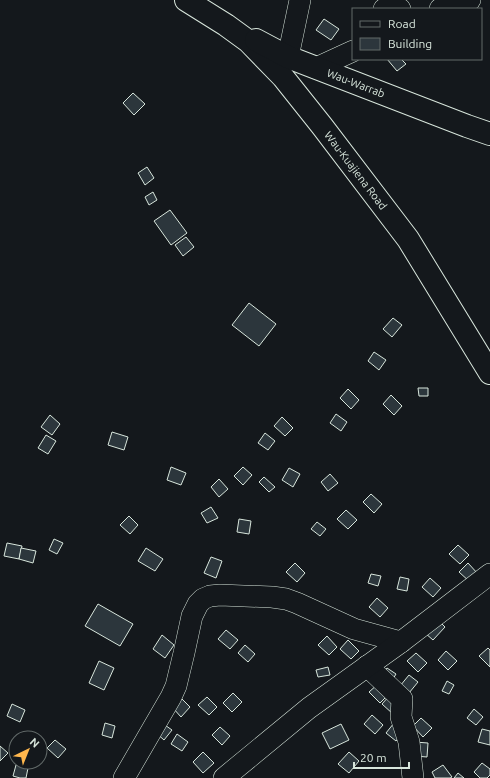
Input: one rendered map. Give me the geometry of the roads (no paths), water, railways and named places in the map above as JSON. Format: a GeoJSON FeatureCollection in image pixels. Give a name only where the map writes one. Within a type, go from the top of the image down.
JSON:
{"type":"FeatureCollection","features":[{"type":"Feature","properties":{"kind":"main road","name":"Wau-Kuajiena Road"},"geometry":{"type":"LineString","coordinates":[[186,0],[226,25],[248,41],[283,77],[408,239],[490,373]]}},
{"type":"Feature","properties":{"kind":"main road","name":"Wau-Warrab"},"geometry":{"type":"LineString","coordinates":[[226,25],[288,57],[490,134]]}},
{"type":"Feature","properties":{"kind":"street"},"geometry":{"type":"LineString","coordinates":[[288,57],[300,0]]}},
{"type":"Feature","properties":{"kind":"street"},"geometry":{"type":"LineString","coordinates":[[445,8],[470,0]]}},
{"type":"Feature","properties":{"kind":"street"},"geometry":{"type":"LineString","coordinates":[[316,68],[352,52]]}},
{"type":"Feature","properties":{"kind":"street"},"geometry":{"type":"LineString","coordinates":[[224,778],[309,708],[401,642],[490,574]]}},
{"type":"Feature","properties":{"kind":"street"},"geometry":{"type":"LineString","coordinates":[[124,778],[176,686],[192,616],[198,604],[203,599],[210,596],[220,595],[286,598],[354,630],[401,642]]}},
{"type":"Feature","properties":{"kind":"street"},"geometry":{"type":"LineString","coordinates":[[367,666],[402,699],[401,717],[409,742],[413,778]]}}]}
